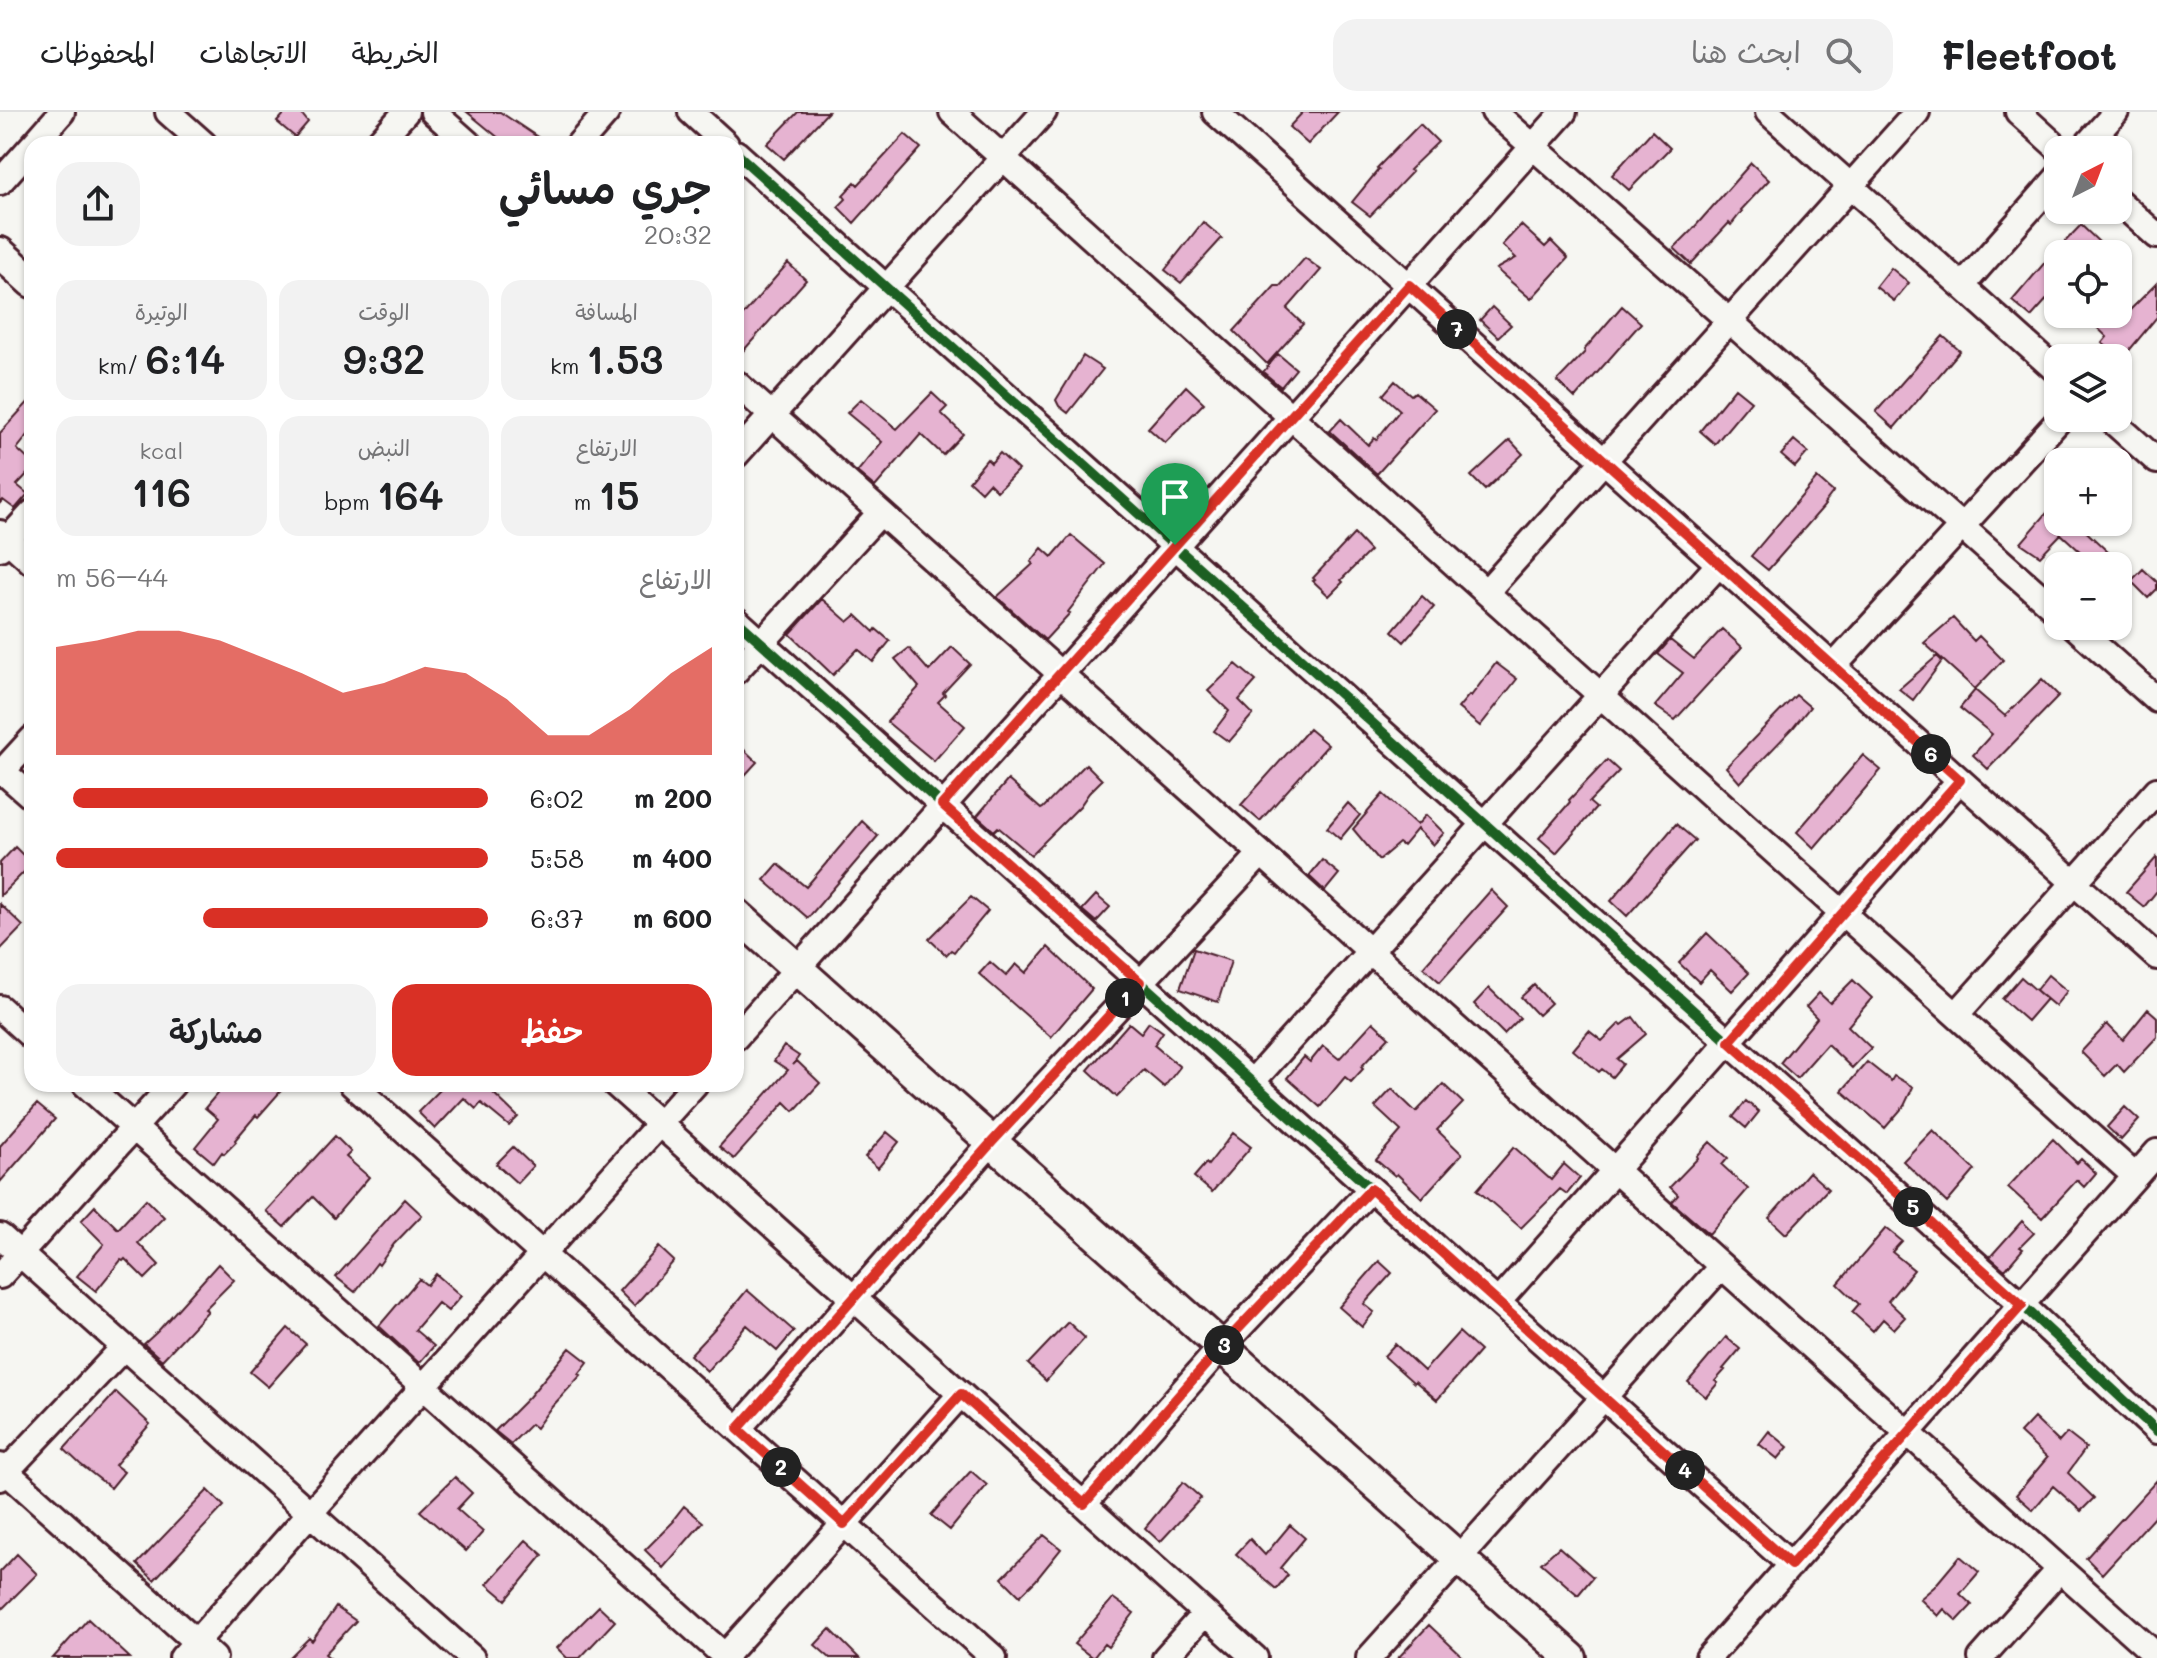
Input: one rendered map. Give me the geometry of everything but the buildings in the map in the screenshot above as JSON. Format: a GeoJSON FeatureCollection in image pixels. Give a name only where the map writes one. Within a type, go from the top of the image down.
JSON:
{"type":"FeatureCollection","features":[{"type":"Feature","properties":{"kind":"street"},"geometry":{"type":"LineString","coordinates":[[41,136],[62,112]]}},
{"type":"Feature","properties":{"kind":"street"},"geometry":{"type":"LineString","coordinates":[[168,112],[195,136]]}},
{"type":"Feature","properties":{"kind":"street"},"geometry":{"type":"LineString","coordinates":[[384,136],[406,112]]}},
{"type":"Feature","properties":{"kind":"street"},"geometry":{"type":"LineString","coordinates":[[433,112],[460,136]]}},
{"type":"Feature","properties":{"kind":"street"},"geometry":{"type":"LineString","coordinates":[[586,136],[607,112]]}},
{"type":"Feature","properties":{"kind":"street"},"geometry":{"type":"LineString","coordinates":[[691,112],[717,136]]}},
{"type":"Feature","properties":{"kind":"street"},"geometry":{"type":"LineString","coordinates":[[952,112],[2135,1176]]}},
{"type":"Feature","properties":{"kind":"street"},"geometry":{"type":"LineString","coordinates":[[744,446],[1044,112]]}},
{"type":"Feature","properties":{"kind":"street"},"geometry":{"type":"LineString","coordinates":[[1494,112],[2044,600]]}},
{"type":"Feature","properties":{"kind":"street"},"geometry":{"type":"LineString","coordinates":[[744,1028],[1564,112]]}},
{"type":"Feature","properties":{"kind":"street"},"geometry":{"type":"LineString","coordinates":[[1768,112],[2044,359]]}},
{"type":"Feature","properties":{"kind":"street"},"geometry":{"type":"LineString","coordinates":[[1486,592],[1917,112]]}},
{"type":"Feature","properties":{"kind":"street"},"geometry":{"type":"LineString","coordinates":[[2018,112],[2045,136]]}},
{"type":"Feature","properties":{"kind":"street"},"geometry":{"type":"LineString","coordinates":[[2095,136],[2116,112]]}},
{"type":"Feature","properties":{"kind":"street"},"geometry":{"type":"LineString","coordinates":[[1231,117],[1409,285],[2157,957]]}},
{"type":"Feature","properties":{"kind":"street"},"geometry":{"type":"LineString","coordinates":[[0,182],[24,155]]}},
{"type":"Feature","properties":{"kind":"street"},"geometry":{"type":"LineString","coordinates":[[744,160],[2022,1305],[2157,1431]]}},
{"type":"Feature","properties":{"kind":"street"},"geometry":{"type":"LineString","coordinates":[[1962,286],[2044,193]]}},
{"type":"Feature","properties":{"kind":"street"},"geometry":{"type":"LineString","coordinates":[[2132,214],[2157,236]]}},
{"type":"Feature","properties":{"kind":"street"},"geometry":{"type":"LineString","coordinates":[[0,253],[24,275]]}},
{"type":"Feature","properties":{"kind":"street"},"geometry":{"type":"LineString","coordinates":[[744,390],[2157,1656]]}},
{"type":"Feature","properties":{"kind":"street"},"geometry":{"type":"LineString","coordinates":[[1834,666],[2048,432]]}},
{"type":"Feature","properties":{"kind":"street"},"geometry":{"type":"LineString","coordinates":[[2125,432],[2157,461]]}},
{"type":"Feature","properties":{"kind":"street"},"geometry":{"type":"LineString","coordinates":[[744,662],[880,513]]}},
{"type":"Feature","properties":{"kind":"street"},"geometry":{"type":"LineString","coordinates":[[24,520],[2,540],[24,556]]}},
{"type":"Feature","properties":{"kind":"street"},"geometry":{"type":"LineString","coordinates":[[1252,1082],[1719,564]]}},
{"type":"Feature","properties":{"kind":"street"},"geometry":{"type":"LineString","coordinates":[[744,627],[1791,1565]]}},
{"type":"Feature","properties":{"kind":"street"},"geometry":{"type":"LineString","coordinates":[[2090,640],[2157,700]]}},
{"type":"Feature","properties":{"kind":"street"},"geometry":{"type":"LineString","coordinates":[[24,747],[1,771],[24,790]]}},
{"type":"Feature","properties":{"kind":"street"},"geometry":{"type":"LineString","coordinates":[[1498,1302],[1960,780]]}},
{"type":"Feature","properties":{"kind":"street"},"geometry":{"type":"LineString","coordinates":[[1956,1015],[2157,790]]}},
{"type":"Feature","properties":{"kind":"street"},"geometry":{"type":"LineString","coordinates":[[738,1429],[992,1142],[1261,854]]}},
{"type":"Feature","properties":{"kind":"street"},"geometry":{"type":"LineString","coordinates":[[744,921],[1571,1658]]}},
{"type":"Feature","properties":{"kind":"street"},"geometry":{"type":"LineString","coordinates":[[0,1008],[24,1030]]}},
{"type":"Feature","properties":{"kind":"street"},"geometry":{"type":"LineString","coordinates":[[94,1092],[725,1657],[961,1394]]}},
{"type":"Feature","properties":{"kind":"street"},"geometry":{"type":"LineString","coordinates":[[0,1276],[166,1092]]}},
{"type":"Feature","properties":{"kind":"street"},"geometry":{"type":"LineString","coordinates":[[367,1092],[543,1254],[994,1658]]}},
{"type":"Feature","properties":{"kind":"street"},"geometry":{"type":"LineString","coordinates":[[624,1092],[1255,1658]]}},
{"type":"Feature","properties":{"kind":"street"},"geometry":{"type":"LineString","coordinates":[[124,1347],[2,1472],[197,1653],[310,1513],[688,1092]]}},
{"type":"Feature","properties":{"kind":"street"},"geometry":{"type":"LineString","coordinates":[[1708,1658],[2157,1152]]}},
{"type":"Feature","properties":{"kind":"street"},"geometry":{"type":"LineString","coordinates":[[1084,1504],[1222,1346],[1371,1189]]}},
{"type":"Feature","properties":{"kind":"street"},"geometry":{"type":"LineString","coordinates":[[0,1236],[472,1658]]}},
{"type":"Feature","properties":{"kind":"street"},"geometry":{"type":"LineString","coordinates":[[1369,1658],[1721,1267]]}},
{"type":"Feature","properties":{"kind":"street"},"geometry":{"type":"LineString","coordinates":[[1981,1658],[2059,1570]]}},
{"type":"Feature","properties":{"kind":"street"},"geometry":{"type":"LineString","coordinates":[[1165,1658],[1205,1613]]}},
{"type":"Feature","properties":{"kind":"cycle path"},"geometry":{"type":"LineString","coordinates":[[744,160],[2022,1305],[2157,1431]]}},
{"type":"Feature","properties":{"kind":"cycle path"},"geometry":{"type":"LineString","coordinates":[[744,627],[1791,1565]]}},
{"type":"Feature","properties":{"kind":"route"},"geometry":{"type":"LineString","coordinates":[[1409,285],[1960,780],[1729,1042],[2022,1305],[1791,1565],[1371,1189],[1222,1346],[1084,1504],[961,1394],[844,1524],[738,1429],[992,1142],[1140,982],[942,805],[1175,545],[1409,285]]}}]}
